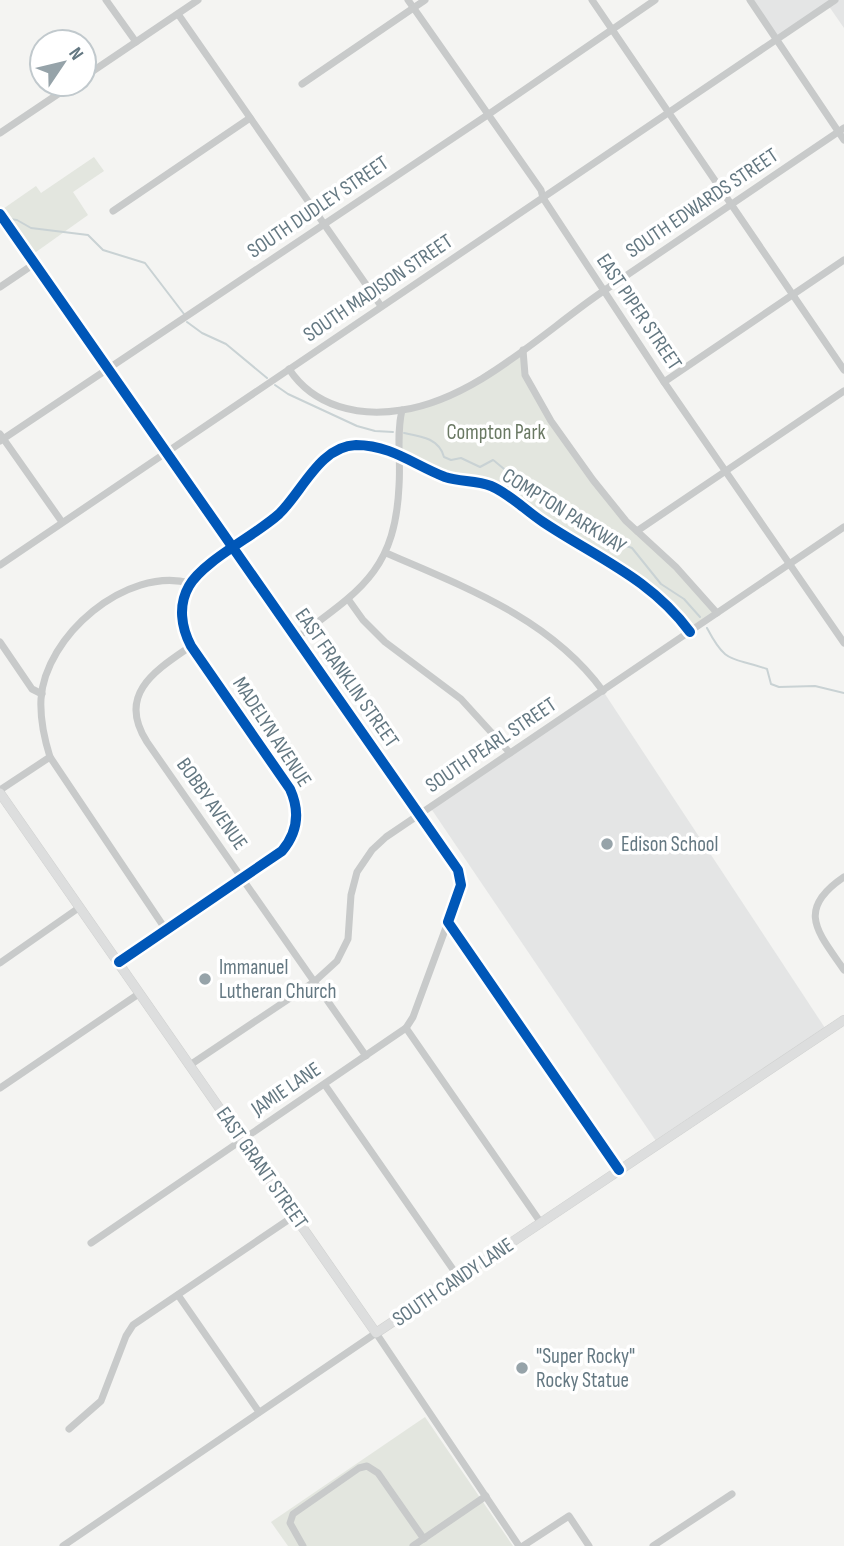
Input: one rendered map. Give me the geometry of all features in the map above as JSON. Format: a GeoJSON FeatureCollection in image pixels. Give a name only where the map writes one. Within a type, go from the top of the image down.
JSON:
{"type":"FeatureCollection","features":[{"type":"Feature","properties":{"kind":"main road","name":"EAST GRANT STREET"},"geometry":{"type":"LineString","coordinates":[[0,792],[376,1333]]}},
{"type":"Feature","properties":{"kind":"main road","name":"SOUTH CANDY LANE"},"geometry":{"type":"LineString","coordinates":[[376,1333],[844,1020]]}},
{"type":"Feature","properties":{"kind":"street"},"geometry":{"type":"LineString","coordinates":[[106,0],[136,42]]}},
{"type":"Feature","properties":{"kind":"street"},"geometry":{"type":"LineString","coordinates":[[98,68],[198,0]]}},
{"type":"Feature","properties":{"kind":"street","name":"EAST PIPER STREET"},"geometry":{"type":"LineString","coordinates":[[408,0],[541,190],[543,198],[603,291],[844,643]]}},
{"type":"Feature","properties":{"kind":"street"},"geometry":{"type":"LineString","coordinates":[[302,84],[425,0]]}},
{"type":"Feature","properties":{"kind":"street"},"geometry":{"type":"LineString","coordinates":[[592,0],[844,370]]}},
{"type":"Feature","properties":{"kind":"street","name":"SOUTH DUDLEY STREET"},"geometry":{"type":"LineString","coordinates":[[1,438],[489,114],[655,0]]}},
{"type":"Feature","properties":{"kind":"street"},"geometry":{"type":"LineString","coordinates":[[750,0],[841,130],[844,140]]}},
{"type":"Feature","properties":{"kind":"street","name":"SOUTH MADISON STREET"},"geometry":{"type":"LineString","coordinates":[[0,565],[835,0]]}},
{"type":"Feature","properties":{"kind":"street"},"geometry":{"type":"LineString","coordinates":[[178,14],[381,306]]}},
{"type":"Feature","properties":{"kind":"street"},"geometry":{"type":"LineString","coordinates":[[0,133],[52,98]]}},
{"type":"Feature","properties":{"kind":"street"},"geometry":{"type":"LineString","coordinates":[[113,211],[250,118]]}},
{"type":"Feature","properties":{"kind":"street","name":"SOUTH EDWARDS STREET"},"geometry":{"type":"LineString","coordinates":[[289,369],[304,388],[317,398],[354,410],[402,410],[447,396],[479,380],[603,291],[841,130]]}},
{"type":"Feature","properties":{"kind":"street","name":"EAST FRANKLIN STREET"},"geometry":{"type":"LineString","coordinates":[[0,215],[458,870],[461,877],[460,889],[447,922]]}},
{"type":"Feature","properties":{"kind":"street"},"geometry":{"type":"LineString","coordinates":[[664,382],[844,260]]}},
{"type":"Feature","properties":{"kind":"street"},"geometry":{"type":"LineString","coordinates":[[0,287],[34,264]]}},
{"type":"Feature","properties":{"kind":"street"},"geometry":{"type":"LineString","coordinates":[[523,349],[526,375],[551,421],[607,499],[718,613]]}},
{"type":"Feature","properties":{"kind":"street"},"geometry":{"type":"LineString","coordinates":[[637,531],[844,391]]}},
{"type":"Feature","properties":{"kind":"street"},"geometry":{"type":"LineString","coordinates":[[296,639],[366,582],[386,553],[396,518],[400,454],[398,431],[402,410]]}},
{"type":"Feature","properties":{"kind":"street"},"geometry":{"type":"LineString","coordinates":[[1,438],[62,522]]}},
{"type":"Feature","properties":{"kind":"street","name":"COMPTON PARKWAY"},"geometry":{"type":"LineString","coordinates":[[232,549],[280,513],[324,459],[335,451],[354,445],[400,454],[444,477],[475,481],[499,490],[545,523],[649,588],[668,604],[690,632]]}},
{"type":"Feature","properties":{"kind":"street","name":"SOUTH PEARL STREET"},"geometry":{"type":"LineString","coordinates":[[190,1065],[314,982],[337,961],[345,947],[350,925],[351,895],[361,865],[379,843],[844,527]]}},
{"type":"Feature","properties":{"kind":"street"},"geometry":{"type":"LineString","coordinates":[[166,930],[50,757],[42,725],[42,694],[48,671],[67,637],[79,622],[96,608],[117,595],[143,586],[177,581],[190,583],[197,574],[232,549]]}},
{"type":"Feature","properties":{"kind":"street"},"geometry":{"type":"LineString","coordinates":[[386,553],[469,590],[538,627],[575,658],[603,691]]}},
{"type":"Feature","properties":{"kind":"street","name":"MADELYN AVENUE"},"geometry":{"type":"LineString","coordinates":[[119,962],[282,851],[288,845],[295,829],[296,804],[290,789],[191,646],[182,619],[184,600],[190,583]]}},
{"type":"Feature","properties":{"kind":"street"},"geometry":{"type":"LineString","coordinates":[[348,599],[363,620],[385,642],[461,699],[510,753]]}},
{"type":"Feature","properties":{"kind":"street"},"geometry":{"type":"LineString","coordinates":[[0,642],[33,689],[42,694]]}},
{"type":"Feature","properties":{"kind":"street","name":"BOBBY AVENUE"},"geometry":{"type":"LineString","coordinates":[[191,646],[149,677],[140,692],[137,718],[147,742],[366,1056]]}},
{"type":"Feature","properties":{"kind":"street"},"geometry":{"type":"LineString","coordinates":[[0,792],[50,757]]}},
{"type":"Feature","properties":{"kind":"street"},"geometry":{"type":"LineString","coordinates":[[844,877],[824,892],[815,915],[820,936],[844,970]]}},
{"type":"Feature","properties":{"kind":"street"},"geometry":{"type":"LineString","coordinates":[[0,963],[80,907]]}},
{"type":"Feature","properties":{"kind":"street"},"geometry":{"type":"LineString","coordinates":[[447,922],[413,1017],[406,1028],[541,1223]]}},
{"type":"Feature","properties":{"kind":"street"},"geometry":{"type":"LineString","coordinates":[[447,922],[619,1170]]}},
{"type":"Feature","properties":{"kind":"street"},"geometry":{"type":"LineString","coordinates":[[0,1088],[141,993]]}},
{"type":"Feature","properties":{"kind":"street","name":"JAMIE LANE"},"geometry":{"type":"LineString","coordinates":[[91,1243],[406,1028]]}},
{"type":"Feature","properties":{"kind":"street"},"geometry":{"type":"LineString","coordinates":[[325,1085],[459,1278]]}},
{"type":"Feature","properties":{"kind":"street"},"geometry":{"type":"LineString","coordinates":[[69,1429],[102,1401],[126,1336],[133,1325],[294,1216]]}},
{"type":"Feature","properties":{"kind":"street"},"geometry":{"type":"LineString","coordinates":[[178,1295],[259,1412]]}},
{"type":"Feature","properties":{"kind":"street","name":"SOUTH CANDY LANE"},"geometry":{"type":"LineString","coordinates":[[63,1546],[376,1333]]}},
{"type":"Feature","properties":{"kind":"street","name":"EAST GRANT STREET"},"geometry":{"type":"LineString","coordinates":[[376,1333],[521,1546]]}},
{"type":"Feature","properties":{"kind":"street"},"geometry":{"type":"LineString","coordinates":[[303,1546],[290,1522],[293,1514],[359,1468],[367,1466],[378,1473],[424,1539]]}},
{"type":"Feature","properties":{"kind":"street"},"geometry":{"type":"LineString","coordinates":[[653,1546],[732,1494]]}},
{"type":"Feature","properties":{"kind":"street"},"geometry":{"type":"LineString","coordinates":[[413,1546],[486,1496]]}},
{"type":"Feature","properties":{"kind":"street"},"geometry":{"type":"LineString","coordinates":[[521,1546],[569,1516],[589,1546]]}},
{"type":"Feature","properties":{"kind":"shaded area"},"geometry":{"type":"Polygon","coordinates":[[[750,0],[844,0],[844,28],[828,5],[776,39],[750,0]]]}},
{"type":"Feature","properties":{"kind":"shaded area"},"geometry":{"type":"Polygon","coordinates":[[[603,691],[827,1031],[658,1144],[430,807],[603,691]]]}},
{"type":"Feature","properties":{"kind":"green space"},"geometry":{"type":"Polygon","coordinates":[[[94,157],[104,171],[73,192],[88,215],[29,257],[0,211],[36,186],[41,193],[94,157]]]}},
{"type":"Feature","properties":{"kind":"green space","name":"Compton Park"},"geometry":{"type":"Polygon","coordinates":[[[523,350],[526,375],[551,421],[616,510],[717,613],[690,632],[668,604],[499,490],[456,480],[400,454],[402,410],[447,396],[523,350]]]}},
{"type":"Feature","properties":{"kind":"green space"},"geometry":{"type":"Polygon","coordinates":[[[425,1417],[513,1546],[288,1546],[271,1522],[425,1417]]]}},
{"type":"Feature","properties":{"kind":"waterway"},"geometry":{"type":"LineString","coordinates":[[9,219],[17,220],[31,228],[88,235],[103,250],[145,263],[184,314]]}},
{"type":"Feature","properties":{"kind":"waterway"},"geometry":{"type":"LineString","coordinates":[[187,322],[202,333],[226,344],[267,378]]}},
{"type":"Feature","properties":{"kind":"waterway"},"geometry":{"type":"LineString","coordinates":[[275,385],[288,394],[357,426],[393,432]]}},
{"type":"Feature","properties":{"kind":"waterway"},"geometry":{"type":"LineString","coordinates":[[404,433],[433,442],[444,457],[451,460],[461,458],[480,467],[493,460],[512,475],[525,478],[531,484],[534,497],[570,506],[583,524],[601,537],[632,548],[661,584],[684,599],[700,617]]}},
{"type":"Feature","properties":{"kind":"waterway"},"geometry":{"type":"LineString","coordinates":[[707,628],[725,654],[767,669],[771,684],[779,687],[815,686],[844,693]]}},
{"type":"Feature","properties":{"kind":"cycle path"},"geometry":{"type":"LineString","coordinates":[[0,214],[458,870],[461,885],[448,922],[619,1170]]}},
{"type":"Feature","properties":{"kind":"cycle path"},"geometry":{"type":"LineString","coordinates":[[119,962],[282,851],[294,829],[296,813],[290,789],[191,646],[183,624],[182,608],[189,586],[196,577],[279,514],[322,461],[332,453],[343,447],[356,445],[380,448],[445,477],[498,489],[543,522],[640,583],[658,597],[690,632]]}},
{"type":"Feature","properties":{"kind":"place","name":"Edison School"},"geometry":{"type":"Point","coordinates":[607,844]}},
{"type":"Feature","properties":{"kind":"place","name":"Immanuel Lutheran Church"},"geometry":{"type":"Point","coordinates":[205,979]}},
{"type":"Feature","properties":{"kind":"place","name":"\"Super Rocky\" Rocky Statue"},"geometry":{"type":"Point","coordinates":[522,1368]}}]}
